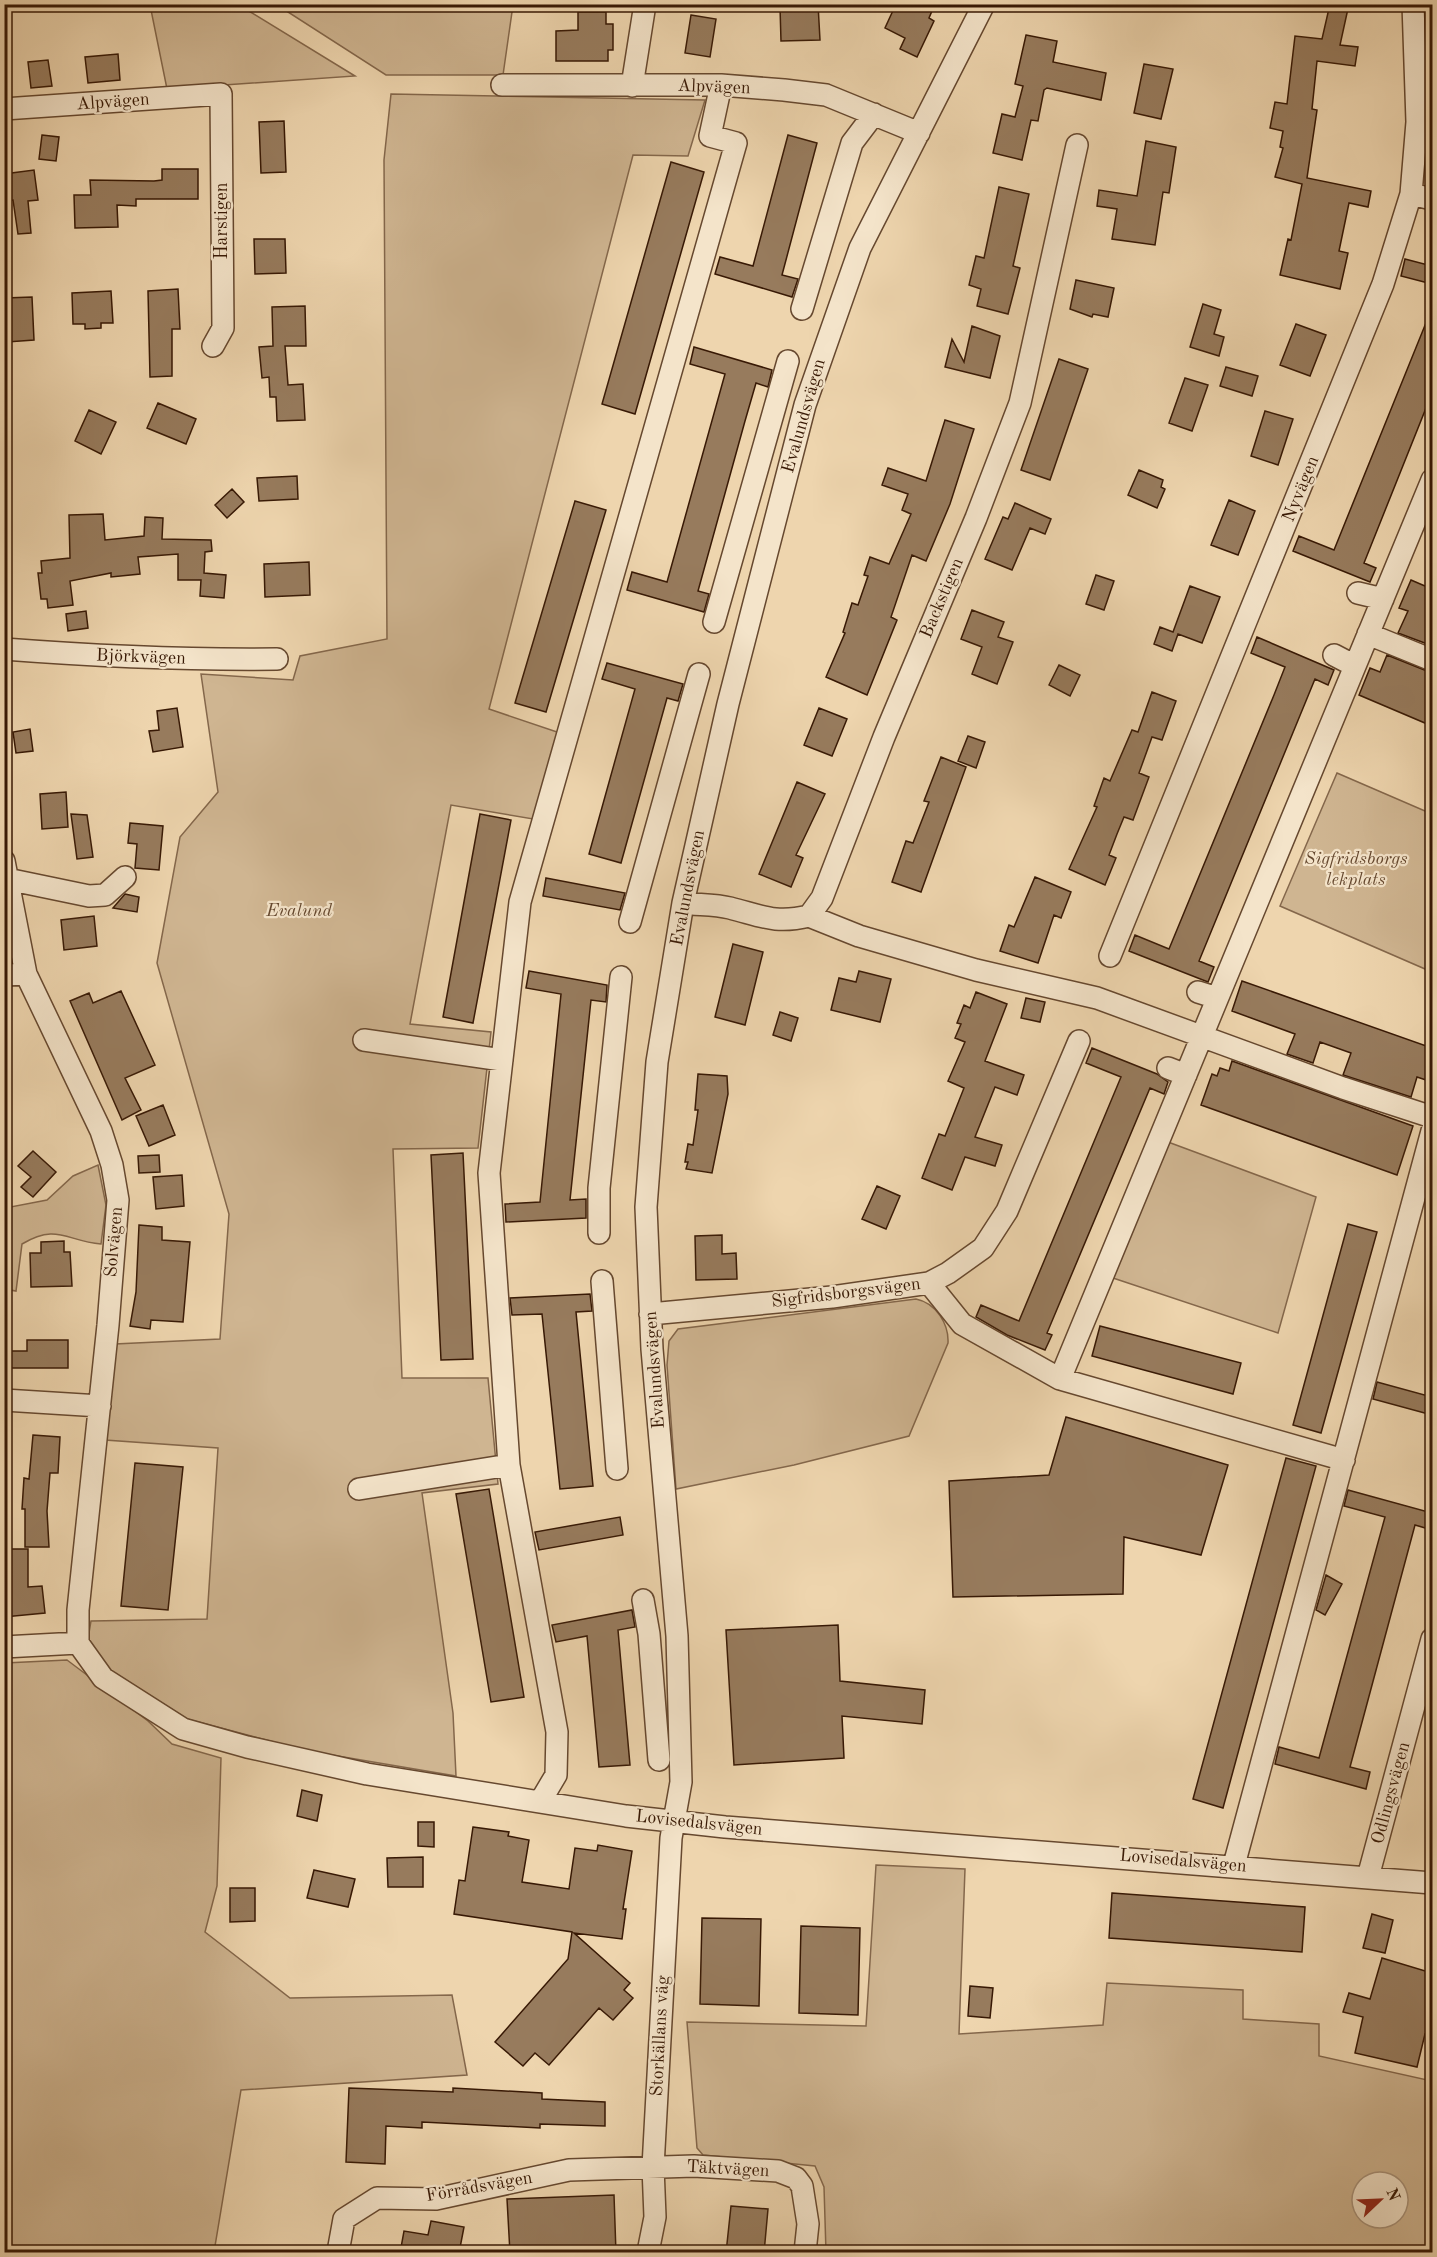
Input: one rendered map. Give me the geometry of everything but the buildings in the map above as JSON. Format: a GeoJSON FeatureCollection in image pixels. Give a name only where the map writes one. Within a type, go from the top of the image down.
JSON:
{"type":"FeatureCollection","features":[{"type":"Feature","properties":{"kind":"street"},"geometry":{"type":"LineString","coordinates":[[632,86],[645,4]]}},
{"type":"Feature","properties":{"kind":"street","name":"Evalundsvägen"},"geometry":{"type":"LineString","coordinates":[[674,1820],[681,1782],[677,1636],[650,1314],[646,1207],[656,1073],[683,903],[728,704],[805,405],[860,248],[984,4]]}},
{"type":"Feature","properties":{"kind":"street","name":"Nyvägen"},"geometry":{"type":"LineString","coordinates":[[1110,956],[1383,284],[1411,194],[1417,122],[1413,4]]}},
{"type":"Feature","properties":{"kind":"street","name":"Alpvägen"},"geometry":{"type":"LineString","coordinates":[[502,85],[721,85],[826,95],[919,133]]}},
{"type":"Feature","properties":{"kind":"street"},"geometry":{"type":"LineString","coordinates":[[540,1802],[556,1775],[557,1732],[509,1465],[489,1173],[520,902],[736,143],[710,136],[721,85]]}},
{"type":"Feature","properties":{"kind":"street","name":"Alpvägen"},"geometry":{"type":"LineString","coordinates":[[4,109],[221,94]]}},
{"type":"Feature","properties":{"kind":"street","name":"Harstigen"},"geometry":{"type":"LineString","coordinates":[[213,346],[223,328],[221,94]]}},
{"type":"Feature","properties":{"kind":"street"},"geometry":{"type":"LineString","coordinates":[[802,309],[852,143],[874,114]]}},
{"type":"Feature","properties":{"kind":"street","name":"Backstigen"},"geometry":{"type":"LineString","coordinates":[[809,916],[822,898],[884,737],[976,518],[1020,403],[1077,144]]}},
{"type":"Feature","properties":{"kind":"street"},"geometry":{"type":"LineString","coordinates":[[1411,194],[1432,199]]}},
{"type":"Feature","properties":{"kind":"street"},"geometry":{"type":"LineString","coordinates":[[714,622],[788,361]]}},
{"type":"Feature","properties":{"kind":"street"},"geometry":{"type":"LineString","coordinates":[[1060,1379],[1177,1072],[1201,1037],[1208,995],[1355,666],[1432,480]]}},
{"type":"Feature","properties":{"kind":"street"},"geometry":{"type":"LineString","coordinates":[[1358,593],[1383,599]]}},
{"type":"Feature","properties":{"kind":"street"},"geometry":{"type":"LineString","coordinates":[[1368,634],[1432,660]]}},
{"type":"Feature","properties":{"kind":"street","name":"Björkvägen"},"geometry":{"type":"LineString","coordinates":[[4,649],[210,660],[277,658]]}},
{"type":"Feature","properties":{"kind":"street"},"geometry":{"type":"LineString","coordinates":[[1334,655],[1355,666]]}},
{"type":"Feature","properties":{"kind":"street"},"geometry":{"type":"LineString","coordinates":[[630,922],[699,674]]}},
{"type":"Feature","properties":{"kind":"street"},"geometry":{"type":"LineString","coordinates":[[6,870],[89,896],[105,895],[125,877]]}},
{"type":"Feature","properties":{"kind":"street","name":"Solvägen"},"geometry":{"type":"LineString","coordinates":[[6,870],[26,974],[101,1131],[118,1200],[78,1610],[78,1643]]}},
{"type":"Feature","properties":{"kind":"street"},"geometry":{"type":"LineString","coordinates":[[683,903],[728,907],[760,917],[787,921],[809,916],[859,936],[976,970],[1097,999],[1343,1088],[1432,1117]]}},
{"type":"Feature","properties":{"kind":"street"},"geometry":{"type":"LineString","coordinates":[[4,975],[26,974]]}},
{"type":"Feature","properties":{"kind":"street"},"geometry":{"type":"LineString","coordinates":[[599,1233],[599,1188],[621,977]]}},
{"type":"Feature","properties":{"kind":"street"},"geometry":{"type":"LineString","coordinates":[[364,1040],[502,1060]]}},
{"type":"Feature","properties":{"kind":"street","name":"Sigfridsborgsvägen"},"geometry":{"type":"LineString","coordinates":[[650,1314],[832,1297],[928,1282],[948,1274],[983,1248],[1007,1211],[1079,1041]]}},
{"type":"Feature","properties":{"kind":"street"},"geometry":{"type":"LineString","coordinates":[[1234,1865],[1432,1131]]}},
{"type":"Feature","properties":{"kind":"street"},"geometry":{"type":"LineString","coordinates":[[602,1281],[617,1469]]}},
{"type":"Feature","properties":{"kind":"street"},"geometry":{"type":"LineString","coordinates":[[928,1282],[962,1324],[1060,1379],[1344,1460]]}},
{"type":"Feature","properties":{"kind":"street"},"geometry":{"type":"LineString","coordinates":[[4,1400],[99,1406]]}},
{"type":"Feature","properties":{"kind":"street"},"geometry":{"type":"LineString","coordinates":[[359,1489],[509,1465]]}},
{"type":"Feature","properties":{"kind":"street"},"geometry":{"type":"LineString","coordinates":[[643,1600],[649,1634],[659,1760]]}},
{"type":"Feature","properties":{"kind":"street","name":"Odlingsvägen"},"geometry":{"type":"LineString","coordinates":[[1368,1877],[1432,1639]]}},
{"type":"Feature","properties":{"kind":"street"},"geometry":{"type":"LineString","coordinates":[[4,1647],[78,1643]]}},
{"type":"Feature","properties":{"kind":"street","name":"Lovisedalsvägen"},"geometry":{"type":"LineString","coordinates":[[78,1643],[103,1678],[183,1729],[247,1747],[367,1774],[626,1816],[794,1833],[1234,1865],[1432,1883]]}},
{"type":"Feature","properties":{"kind":"street","name":"Storkällans väg"},"geometry":{"type":"LineString","coordinates":[[648,2253],[655,2217],[653,2168],[671,1838],[674,1820]]}},
{"type":"Feature","properties":{"kind":"street","name":"Täktvägen"},"geometry":{"type":"LineString","coordinates":[[653,2168],[694,2166],[778,2171],[796,2178],[802,2186],[808,2224],[805,2253]]}},
{"type":"Feature","properties":{"kind":"street","name":"Förrådsvägen"},"geometry":{"type":"LineString","coordinates":[[338,2253],[344,2219],[377,2198],[436,2199],[569,2170],[653,2168]]}},
{"type":"Feature","properties":{"kind":"green space"},"geometry":{"type":"Polygon","coordinates":[[[150,5],[239,5],[355,76],[167,89],[150,5]]]}},
{"type":"Feature","properties":{"kind":"green space"},"geometry":{"type":"Polygon","coordinates":[[[277,5],[513,5],[503,75],[386,75],[277,5]]]}},
{"type":"Feature","properties":{"kind":"green space","name":"Evalund"},"geometry":{"type":"Polygon","coordinates":[[[391,94],[705,100],[688,156],[633,155],[489,709],[560,733],[533,819],[451,805],[410,1024],[491,1032],[478,1148],[393,1149],[402,1378],[488,1378],[498,1484],[422,1493],[453,1713],[456,1776],[308,1751],[187,1719],[110,1670],[88,1639],[91,1621],[207,1619],[218,1448],[105,1440],[115,1344],[220,1339],[229,1214],[157,963],[180,837],[218,792],[201,674],[293,680],[300,656],[387,639],[384,160],[391,94]]]}},
{"type":"Feature","properties":{"kind":"green space","name":"Sigfridsborgs lekplats"},"geometry":{"type":"Polygon","coordinates":[[[1337,773],[1432,814],[1432,972],[1280,906],[1337,773]]]}},
{"type":"Feature","properties":{"kind":"green space"},"geometry":{"type":"Polygon","coordinates":[[[1168,1142],[1316,1197],[1278,1333],[1110,1277],[1168,1142]]]}},
{"type":"Feature","properties":{"kind":"green space"},"geometry":{"type":"Polygon","coordinates":[[[98,1165],[106,1205],[101,1244],[53,1234],[34,1238],[22,1244],[16,1291],[5,1289],[5,1208],[47,1200],[73,1176],[98,1165]]]}},
{"type":"Feature","properties":{"kind":"green space"},"geometry":{"type":"Polygon","coordinates":[[[916,1299],[930,1305],[940,1315],[948,1336],[948,1343],[909,1436],[794,1465],[676,1489],[667,1365],[669,1341],[678,1329],[916,1299]]]}},
{"type":"Feature","properties":{"kind":"green space"},"geometry":{"type":"Polygon","coordinates":[[[67,1660],[148,1721],[172,1744],[221,1758],[217,1886],[205,1932],[290,1998],[452,1995],[467,2075],[241,2090],[214,2252],[5,2252],[5,1663],[67,1660]]]}},
{"type":"Feature","properties":{"kind":"green space"},"geometry":{"type":"Polygon","coordinates":[[[876,1865],[965,1869],[959,2034],[1103,2025],[1107,1983],[1243,1990],[1243,2019],[1319,2024],[1319,2056],[1432,2081],[1432,2252],[826,2252],[824,2187],[815,2166],[703,2155],[697,2148],[687,2022],[866,2026],[876,1865]]]}}]}
